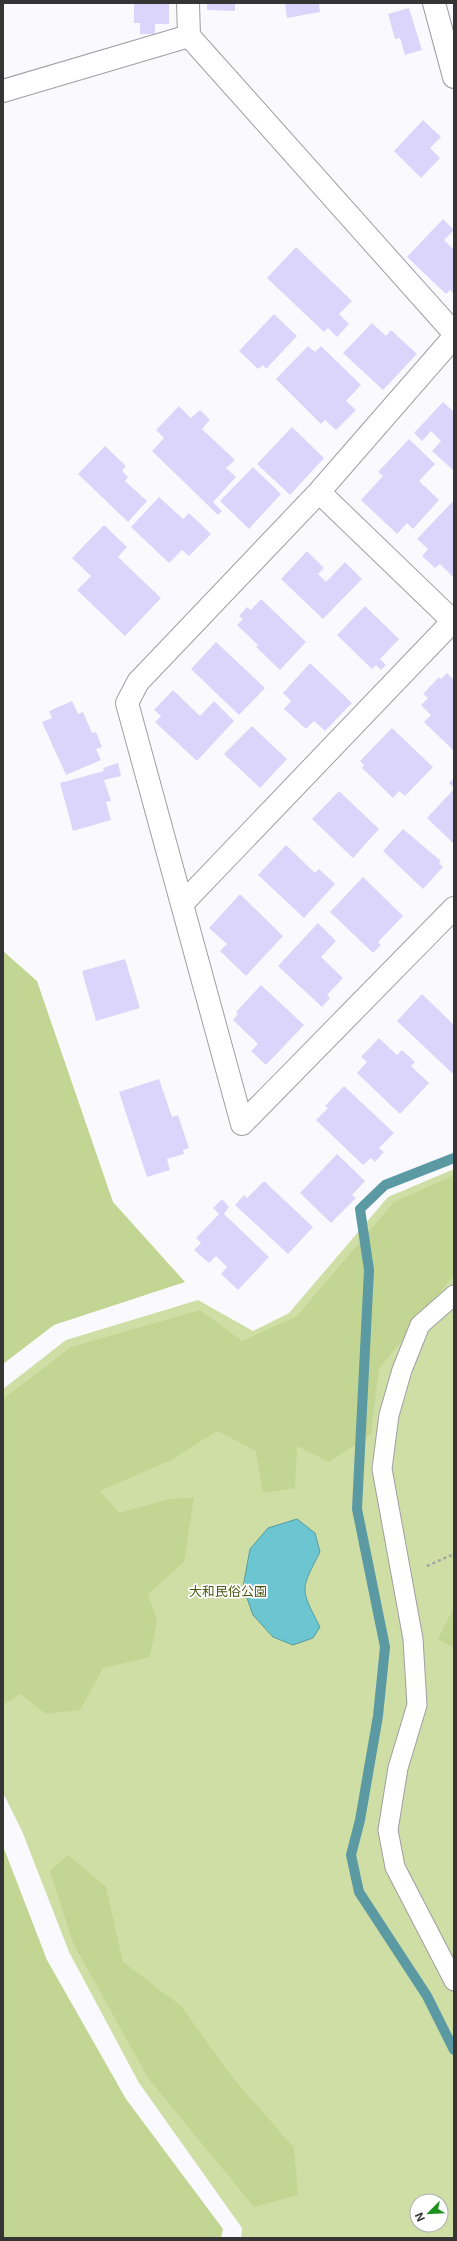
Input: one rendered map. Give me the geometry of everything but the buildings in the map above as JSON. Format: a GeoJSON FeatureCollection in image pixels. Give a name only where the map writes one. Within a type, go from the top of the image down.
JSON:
{"type":"FeatureCollection","features":[{"type":"Feature","properties":{"kind":"street"},"geometry":{"type":"LineString","coordinates":[[188,3],[189,36],[454,333]]}},
{"type":"Feature","properties":{"kind":"street"},"geometry":{"type":"LineString","coordinates":[[434,3],[452,65]]}},
{"type":"Feature","properties":{"kind":"street"},"geometry":{"type":"LineString","coordinates":[[3,92],[189,36]]}},
{"type":"Feature","properties":{"kind":"street"},"geometry":{"type":"LineString","coordinates":[[454,337],[320,492],[138,682],[127,703],[242,1124],[454,908]]}},
{"type":"Feature","properties":{"kind":"street"},"geometry":{"type":"LineString","coordinates":[[182,904],[454,621],[320,492]]}},
{"type":"Feature","properties":{"kind":"lane"},"geometry":{"type":"LineString","coordinates":[[454,1295],[420,1326],[402,1370],[389,1415],[382,1469],[413,1639],[417,1705],[398,1768],[388,1830],[395,1867],[454,1981]]}},
{"type":"Feature","properties":{"kind":"green space"},"geometry":{"type":"Polygon","coordinates":[[[3,951],[37,981],[113,1202],[185,1282],[54,1325],[3,1364],[3,951]]]}},
{"type":"Feature","properties":{"kind":"green space","name":"大和民俗公園"},"geometry":{"type":"Polygon","coordinates":[[[454,1169],[454,2238],[241,2238],[242,2228],[139,2083],[69,1952],[22,1831],[3,1793],[3,1389],[66,1340],[198,1300],[253,1331],[289,1313],[388,1197],[454,1169]]]}},
{"type":"Feature","properties":{"kind":"green space"},"geometry":{"type":"Polygon","coordinates":[[[454,1175],[454,1275],[379,1369],[371,1434],[329,1462],[297,1446],[295,1488],[263,1493],[256,1451],[217,1431],[171,1460],[100,1491],[119,1513],[170,1499],[194,1498],[184,1562],[148,1594],[157,1621],[150,1657],[103,1668],[80,1710],[46,1714],[20,1694],[3,1705],[3,1399],[71,1347],[200,1310],[242,1341],[297,1316],[394,1202],[454,1175]]]}},
{"type":"Feature","properties":{"kind":"green space"},"geometry":{"type":"Polygon","coordinates":[[[454,1607],[454,1648],[438,1639],[454,1607]]]}},
{"type":"Feature","properties":{"kind":"green space"},"geometry":{"type":"Polygon","coordinates":[[[3,1846],[47,1960],[126,2099],[223,2229],[221,2238],[3,2238],[3,1846]]]}},
{"type":"Feature","properties":{"kind":"green space"},"geometry":{"type":"Polygon","coordinates":[[[68,1855],[106,1887],[123,1962],[181,2006],[233,2078],[294,2148],[298,2195],[254,2207],[148,2078],[73,1943],[50,1871],[68,1855]]]}},
{"type":"Feature","properties":{"kind":"water"},"geometry":{"type":"Polygon","coordinates":[[[297,1519],[315,1533],[320,1552],[309,1575],[305,1590],[309,1604],[320,1627],[313,1638],[293,1645],[273,1637],[253,1615],[243,1587],[250,1549],[268,1528],[297,1519]]]}},
{"type":"Feature","properties":{"kind":"waterway"},"geometry":{"type":"LineString","coordinates":[[454,1158],[385,1185],[360,1209],[369,1270],[357,1509],[385,1647],[378,1716],[360,1820],[351,1855],[359,1892],[427,1996],[454,2050]]}}]}
